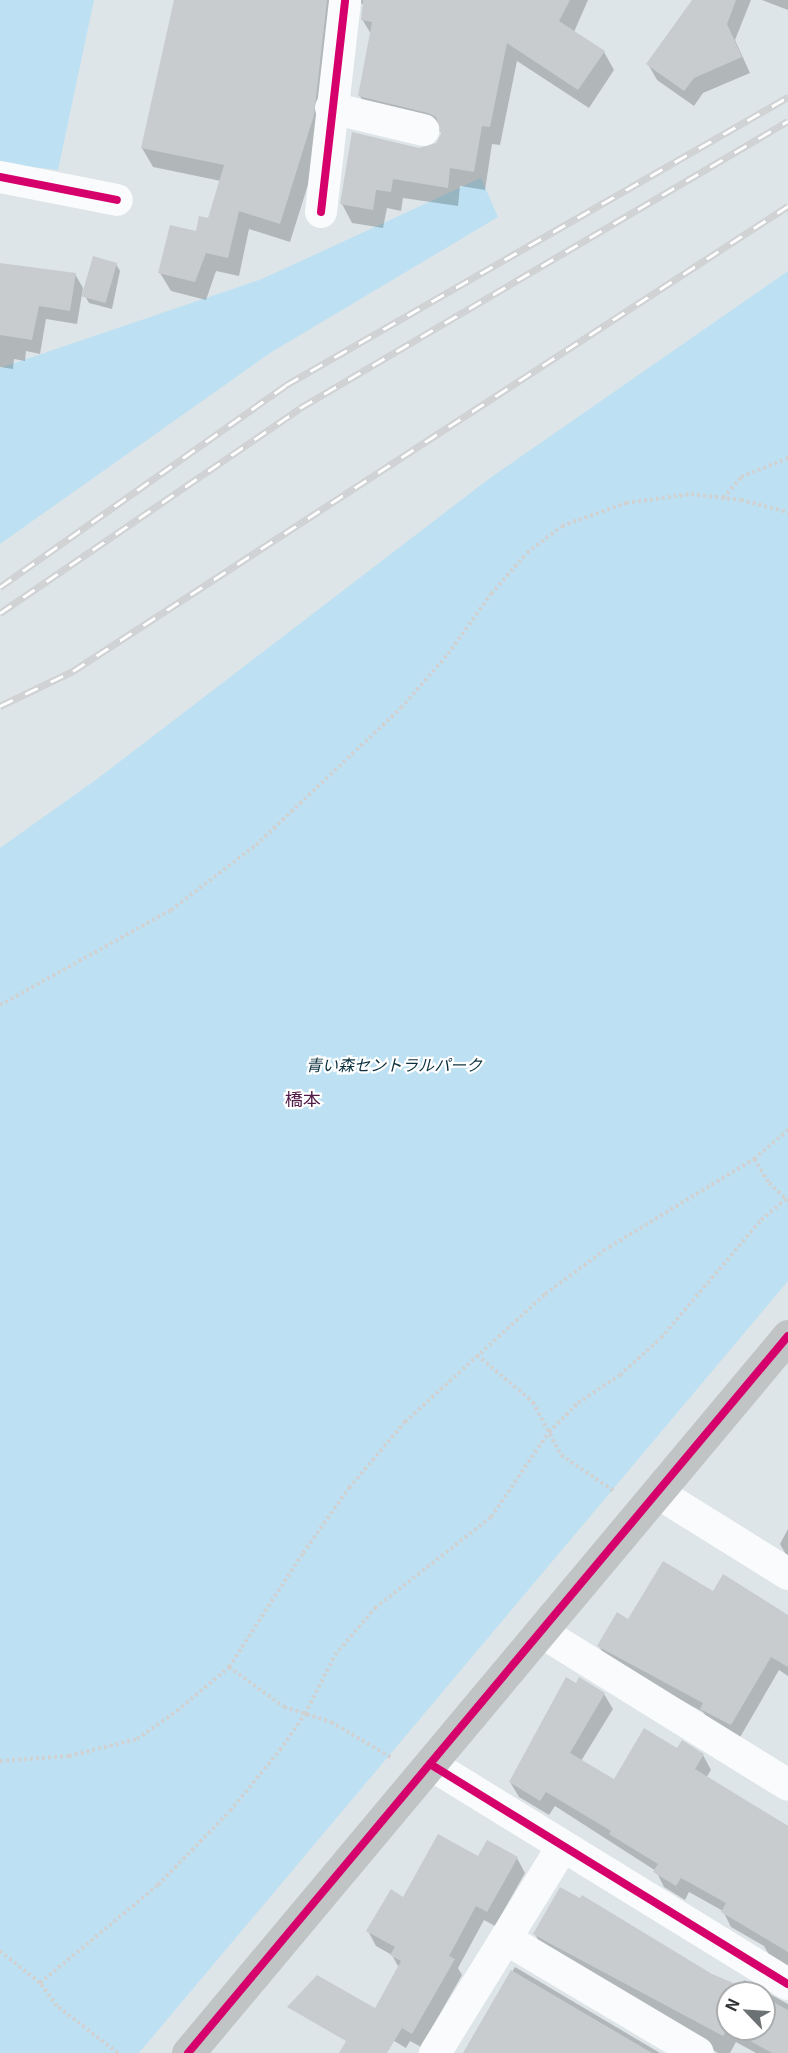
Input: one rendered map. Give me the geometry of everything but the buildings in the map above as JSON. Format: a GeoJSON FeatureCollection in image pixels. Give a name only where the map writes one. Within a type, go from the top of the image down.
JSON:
{"type":"FeatureCollection","features":[{"type":"Feature","properties":{"kind":"street"},"geometry":{"type":"LineString","coordinates":[[321,212],[345,0]]}},
{"type":"Feature","properties":{"kind":"street"},"geometry":{"type":"LineString","coordinates":[[331,108],[423,130]]}},
{"type":"Feature","properties":{"kind":"street"},"geometry":{"type":"LineString","coordinates":[[0,177],[117,200]]}},
{"type":"Feature","properties":{"kind":"street"},"geometry":{"type":"LineString","coordinates":[[188,2053],[430,1764],[543,1634],[788,1336]]}},
{"type":"Feature","properties":{"kind":"street"},"geometry":{"type":"LineString","coordinates":[[658,1493],[788,1574]]}},
{"type":"Feature","properties":{"kind":"street"},"geometry":{"type":"LineString","coordinates":[[543,1634],[788,1785]]}},
{"type":"Feature","properties":{"kind":"street"},"geometry":{"type":"LineString","coordinates":[[430,1764],[788,1984]]}},
{"type":"Feature","properties":{"kind":"street"},"geometry":{"type":"LineString","coordinates":[[435,2053],[563,1845]]}},
{"type":"Feature","properties":{"kind":"street"},"geometry":{"type":"LineString","coordinates":[[506,1939],[698,2053]]}},
{"type":"Feature","properties":{"kind":"path"},"geometry":{"type":"LineString","coordinates":[[723,498],[741,477],[788,458]]}},
{"type":"Feature","properties":{"kind":"path"},"geometry":{"type":"LineString","coordinates":[[0,1005],[171,910],[256,845],[401,708],[448,654],[491,594],[527,553],[562,526],[626,503],[691,494],[723,498],[788,512]]}},
{"type":"Feature","properties":{"kind":"path"},"geometry":{"type":"LineString","coordinates":[[0,1761],[69,1756],[137,1739],[229,1667],[349,1488],[405,1422],[545,1294],[609,1246],[754,1159],[788,1131]]}},
{"type":"Feature","properties":{"kind":"path"},"geometry":{"type":"LineString","coordinates":[[40,1983],[158,1885],[230,1811],[305,1714],[335,1655],[368,1616],[405,1581],[462,1544],[491,1517],[549,1432],[578,1403],[620,1375],[661,1338],[761,1220],[787,1200],[754,1159]]}},
{"type":"Feature","properties":{"kind":"path"},"geometry":{"type":"LineString","coordinates":[[477,1355],[533,1402],[561,1455],[620,1495]]}},
{"type":"Feature","properties":{"kind":"path"},"geometry":{"type":"LineString","coordinates":[[229,1667],[284,1707],[331,1722],[397,1763]]}},
{"type":"Feature","properties":{"kind":"path"},"geometry":{"type":"LineString","coordinates":[[0,1951],[40,1983],[57,2006],[118,2053]]}},
{"type":"Feature","properties":{"kind":"green space"},"geometry":{"type":"Polygon","coordinates":[[[0,0],[94,0],[58,170],[0,163],[0,0]]]}},
{"type":"Feature","properties":{"kind":"green space"},"geometry":{"type":"Polygon","coordinates":[[[481,178],[498,217],[270,353],[0,544],[0,368],[262,279],[481,178]]]}},
{"type":"Feature","properties":{"kind":"green space","name":"青い森セントラルパーク"},"geometry":{"type":"Polygon","coordinates":[[[788,271],[788,1281],[139,2053],[0,2053],[0,848],[97,779],[490,478],[788,271]]]}},
{"type":"Feature","properties":{"kind":"railway"},"geometry":{"type":"LineString","coordinates":[[0,587],[286,385],[788,97]]}},
{"type":"Feature","properties":{"kind":"railway"},"geometry":{"type":"LineString","coordinates":[[0,613],[300,408],[788,121]]}},
{"type":"Feature","properties":{"kind":"railway"},"geometry":{"type":"LineString","coordinates":[[0,706],[73,671],[788,206]]}},
{"type":"Feature","properties":{"kind":"cycle path"},"geometry":{"type":"LineString","coordinates":[[321,212],[345,0]]}},
{"type":"Feature","properties":{"kind":"cycle path"},"geometry":{"type":"LineString","coordinates":[[0,177],[117,200]]}},
{"type":"Feature","properties":{"kind":"cycle path"},"geometry":{"type":"LineString","coordinates":[[188,2053],[788,1336]]}},
{"type":"Feature","properties":{"kind":"cycle path"},"geometry":{"type":"LineString","coordinates":[[430,1764],[788,1984]]}},
{"type":"Feature","properties":{"kind":"district","name":"橋本"},"geometry":{"type":"Point","coordinates":[303,1098]}}]}
